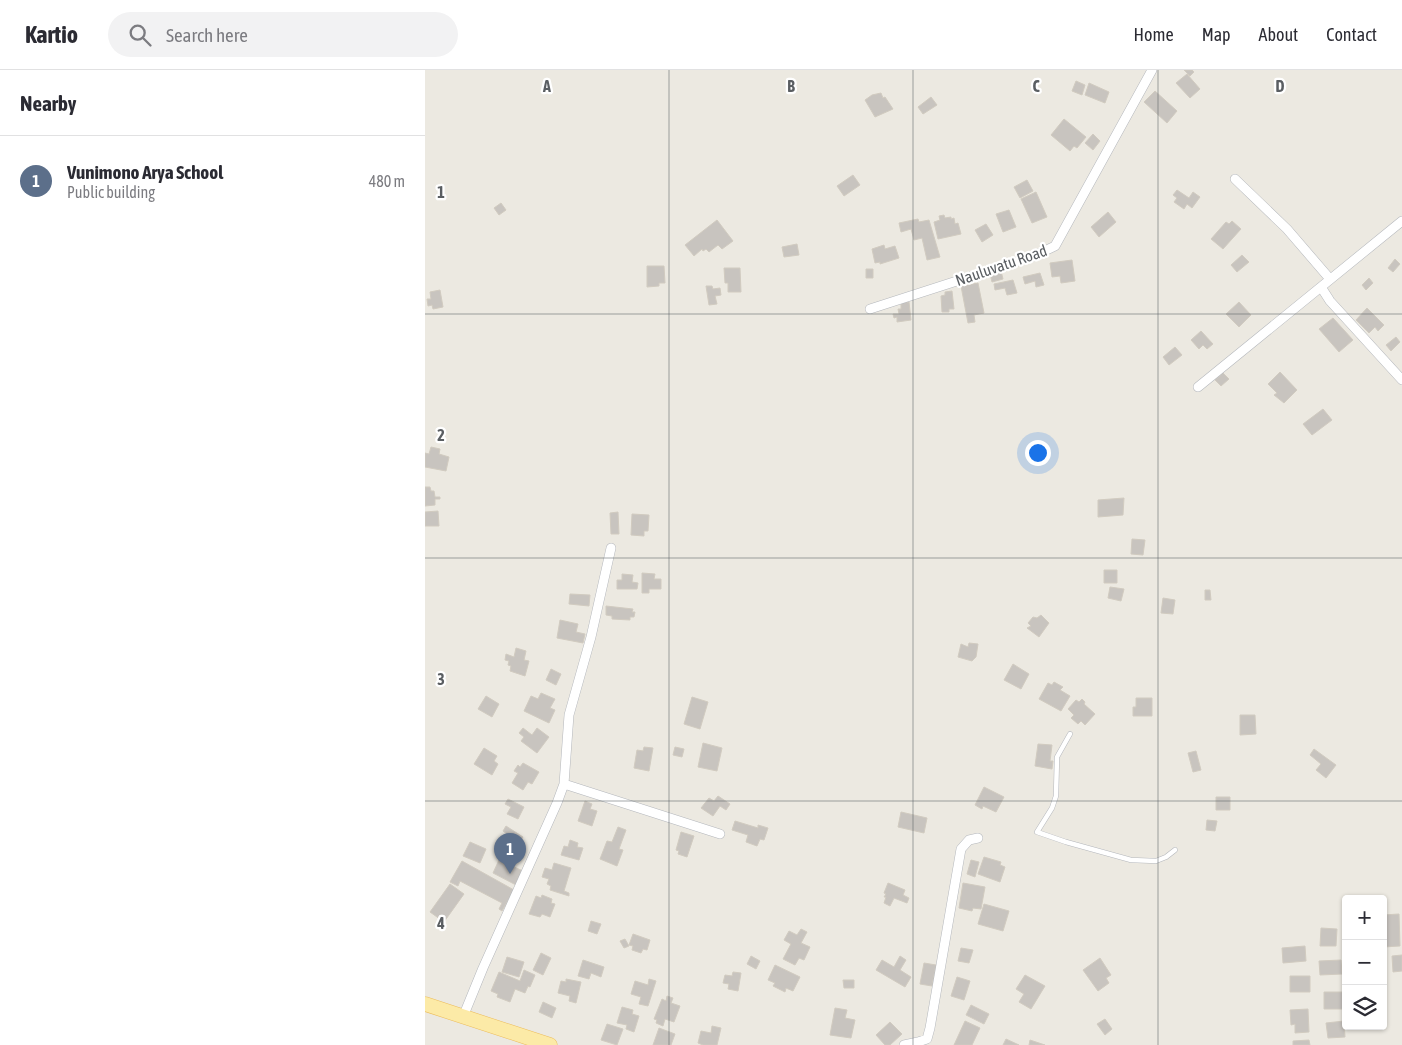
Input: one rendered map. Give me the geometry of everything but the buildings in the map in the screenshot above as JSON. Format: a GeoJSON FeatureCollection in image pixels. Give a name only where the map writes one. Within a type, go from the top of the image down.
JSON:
{"type":"FeatureCollection","features":[{"type":"Feature","properties":{"kind":"main road"},"geometry":{"type":"LineString","coordinates":[[425,1004],[550,1045]]}},
{"type":"Feature","properties":{"kind":"street","name":"Nauluvatu Road"},"geometry":{"type":"LineString","coordinates":[[869,309],[1035,256],[1055,246],[1152,70]]}},
{"type":"Feature","properties":{"kind":"street"},"geometry":{"type":"LineString","coordinates":[[1235,179],[1287,229],[1330,279]]}},
{"type":"Feature","properties":{"kind":"street"},"geometry":{"type":"LineString","coordinates":[[1198,387],[1402,220]]}},
{"type":"Feature","properties":{"kind":"street"},"geometry":{"type":"LineString","coordinates":[[1321,287],[1330,301],[1402,380]]}},
{"type":"Feature","properties":{"kind":"street"},"geometry":{"type":"LineString","coordinates":[[463,1017],[564,784],[569,715],[591,638],[611,548]]}},
{"type":"Feature","properties":{"kind":"street"},"geometry":{"type":"LineString","coordinates":[[564,784],[720,834]]}},
{"type":"Feature","properties":{"kind":"street"},"geometry":{"type":"LineString","coordinates":[[904,1045],[927,1039],[961,849],[969,840],[977,838]]}},
{"type":"Feature","properties":{"kind":"lane"},"geometry":{"type":"LineString","coordinates":[[1070,734],[1057,757],[1056,796],[1052,808],[1037,832],[1131,860],[1156,861],[1166,857],[1175,850]]}},
{"type":"Feature","properties":{"kind":"place","name":"Vunimono Arya School"},"geometry":{"type":"Point","coordinates":[510,874]}}]}
